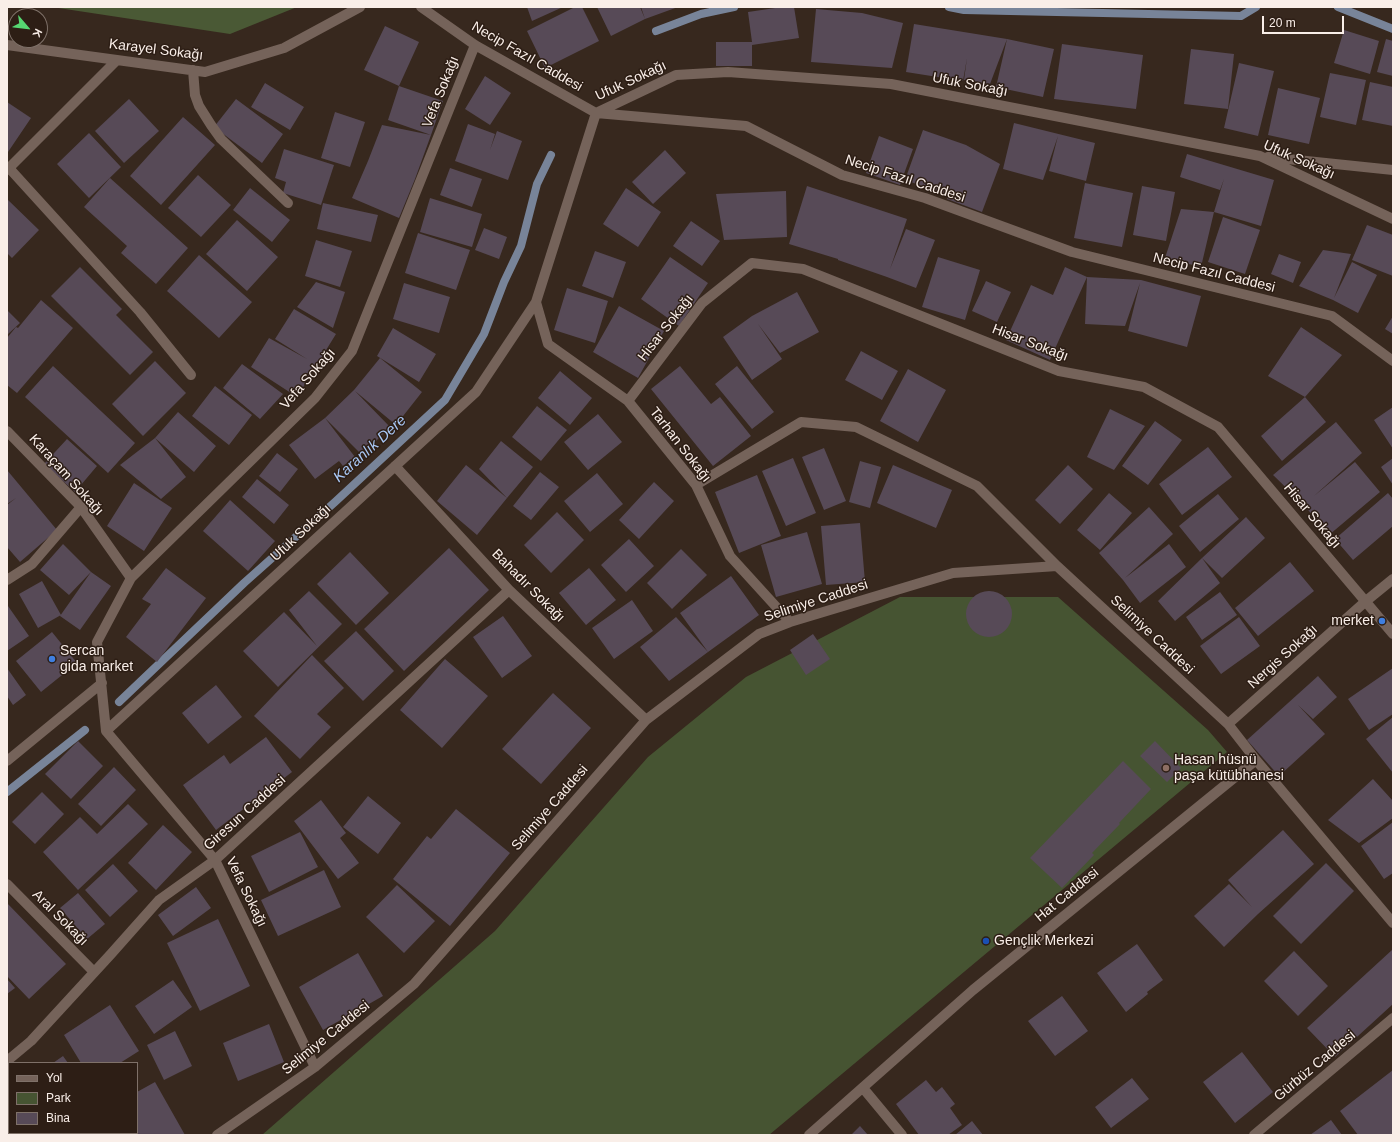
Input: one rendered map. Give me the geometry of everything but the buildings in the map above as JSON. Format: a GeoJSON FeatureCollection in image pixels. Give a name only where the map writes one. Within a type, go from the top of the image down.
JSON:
{"type":"FeatureCollection","features":[{"type":"Feature","properties":{"kind":"street","name":"Karayel Sokağı"},"geometry":{"type":"LineString","coordinates":[[7,45],[205,72],[284,48],[360,7]]}},
{"type":"Feature","properties":{"kind":"street","name":"Necip Fazıl Caddesi"},"geometry":{"type":"LineString","coordinates":[[421,7],[475,44],[596,113],[746,126],[842,175],[925,198],[1072,252],[1332,316],[1393,361]]}},
{"type":"Feature","properties":{"kind":"street","name":"Vefa Sokağı"},"geometry":{"type":"LineString","coordinates":[[315,1067],[215,860],[106,731],[98,642],[131,578],[314,398],[352,351],[475,44]]}},
{"type":"Feature","properties":{"kind":"street"},"geometry":{"type":"LineString","coordinates":[[117,60],[8,169],[140,312],[191,375]]}},
{"type":"Feature","properties":{"kind":"street"},"geometry":{"type":"LineString","coordinates":[[193,70],[195,95],[199,106],[211,126],[221,139],[288,203]]}},
{"type":"Feature","properties":{"kind":"street","name":"Ufuk Sokağı"},"geometry":{"type":"LineString","coordinates":[[106,731],[476,392],[536,302],[596,113],[676,75],[728,72],[891,84],[1260,156],[1393,219]]}},
{"type":"Feature","properties":{"kind":"street"},"geometry":{"type":"LineString","coordinates":[[1260,156],[1393,170]]}},
{"type":"Feature","properties":{"kind":"street","name":"Hisar Sokağı"},"geometry":{"type":"LineString","coordinates":[[628,402],[702,303],[752,263],[803,269],[1060,371],[1144,387],[1218,427],[1393,634]]}},
{"type":"Feature","properties":{"kind":"street","name":"Tarhan Sokağı"},"geometry":{"type":"LineString","coordinates":[[536,302],[548,344],[628,402],[696,485],[730,556],[790,622]]}},
{"type":"Feature","properties":{"kind":"street"},"geometry":{"type":"LineString","coordinates":[[696,485],[801,422],[856,427],[977,486],[1057,566]]}},
{"type":"Feature","properties":{"kind":"street","name":"Karaçam Sokağı"},"geometry":{"type":"LineString","coordinates":[[7,431],[81,507],[131,578]]}},
{"type":"Feature","properties":{"kind":"street","name":"Bahadır Sokağı"},"geometry":{"type":"LineString","coordinates":[[395,466],[509,590],[646,720]]}},
{"type":"Feature","properties":{"kind":"street"},"geometry":{"type":"LineString","coordinates":[[7,580],[32,564],[81,507]]}},
{"type":"Feature","properties":{"kind":"street","name":"Selimiye Caddesi"},"geometry":{"type":"LineString","coordinates":[[217,1135],[315,1067],[414,984],[646,720],[759,634],[790,622],[953,573],[1057,566],[1228,724],[1256,760],[1393,923]]}},
{"type":"Feature","properties":{"kind":"street","name":"Nergis Sokağı"},"geometry":{"type":"LineString","coordinates":[[1228,724],[1366,601],[1393,579]]}},
{"type":"Feature","properties":{"kind":"street","name":"Giresun Caddesi"},"geometry":{"type":"LineString","coordinates":[[7,1061],[31,1041],[159,900],[215,860],[509,590]]}},
{"type":"Feature","properties":{"kind":"street"},"geometry":{"type":"LineString","coordinates":[[7,761],[102,683]]}},
{"type":"Feature","properties":{"kind":"street","name":"Hat Caddesi"},"geometry":{"type":"LineString","coordinates":[[809,1135],[973,990],[1256,760]]}},
{"type":"Feature","properties":{"kind":"street","name":"Aral Sokağı"},"geometry":{"type":"LineString","coordinates":[[7,884],[94,972]]}},
{"type":"Feature","properties":{"kind":"street","name":"Gürbüz Caddesi"},"geometry":{"type":"LineString","coordinates":[[1254,1135],[1393,1018]]}},
{"type":"Feature","properties":{"kind":"street"},"geometry":{"type":"LineString","coordinates":[[863,1088],[902,1135]]}},
{"type":"Feature","properties":{"kind":"green space"},"geometry":{"type":"Polygon","coordinates":[[[52,7],[297,7],[230,34],[52,7]]]}},
{"type":"Feature","properties":{"kind":"green space"},"geometry":{"type":"Polygon","coordinates":[[[900,597],[1058,597],[1208,730],[1227,752],[769,1135],[262,1135],[495,931],[648,757],[746,677],[900,597]]]}},
{"type":"Feature","properties":{"kind":"waterway","name":"Karanlık Dere"},"geometry":{"type":"LineString","coordinates":[[656,31],[701,14],[734,7]]}},
{"type":"Feature","properties":{"kind":"waterway","name":"Karanlık Dere"},"geometry":{"type":"LineString","coordinates":[[949,7],[964,10],[1241,16],[1256,7]]}},
{"type":"Feature","properties":{"kind":"waterway","name":"Karanlık Dere"},"geometry":{"type":"LineString","coordinates":[[1338,7],[1393,29]]}},
{"type":"Feature","properties":{"kind":"waterway","name":"Karanlık Dere"},"geometry":{"type":"LineString","coordinates":[[119,702],[244,583],[335,502],[445,400],[484,334],[504,282],[521,246],[537,184],[551,155]]}},
{"type":"Feature","properties":{"kind":"waterway","name":"Karanlık Dere"},"geometry":{"type":"LineString","coordinates":[[7,792],[85,730]]}},
{"type":"Feature","properties":{"kind":"place","name":"merket"},"geometry":{"type":"Point","coordinates":[1382,621]}},
{"type":"Feature","properties":{"kind":"place","name":"Sercan gida market"},"geometry":{"type":"Point","coordinates":[52,659]}},
{"type":"Feature","properties":{"kind":"place","name":"Hasan hüsnü paşa kütübhanesi"},"geometry":{"type":"Point","coordinates":[1166,768]}},
{"type":"Feature","properties":{"kind":"place","name":"Gençlik Merkezi"},"geometry":{"type":"Point","coordinates":[986,941]}}]}
